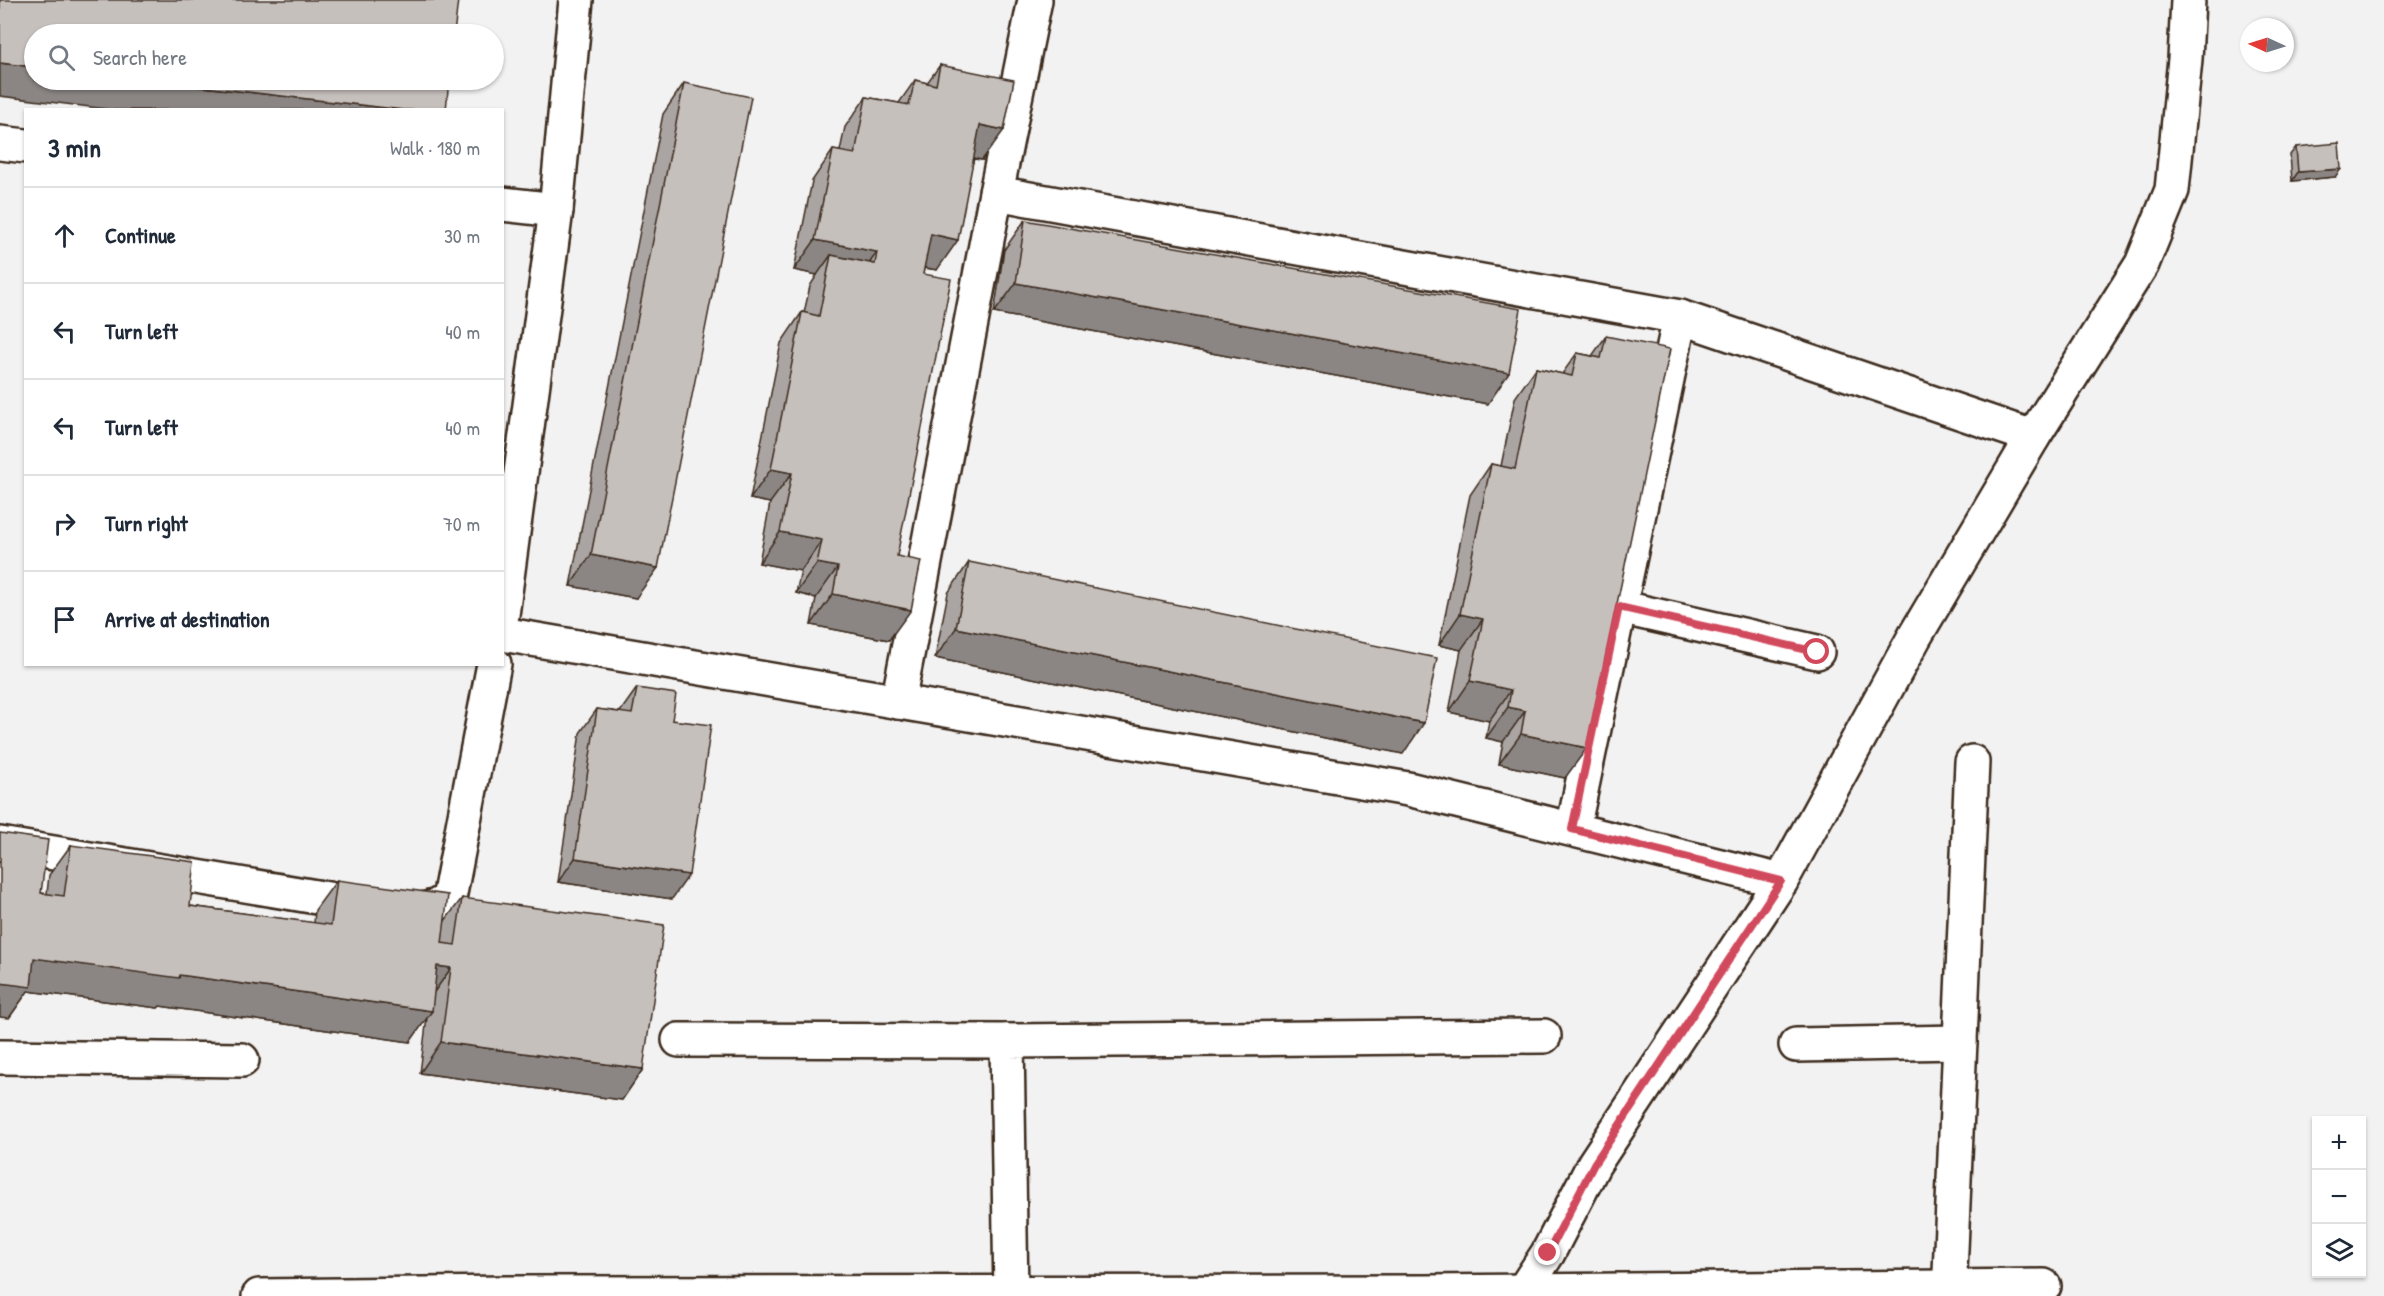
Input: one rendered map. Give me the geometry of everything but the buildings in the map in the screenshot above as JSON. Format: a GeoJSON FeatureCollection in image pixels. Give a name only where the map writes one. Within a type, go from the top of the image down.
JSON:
{"type":"FeatureCollection","features":[{"type":"Feature","properties":{"kind":"street"},"geometry":{"type":"LineString","coordinates":[[504,600],[556,210],[576,0]]}},
{"type":"Feature","properties":{"kind":"street"},"geometry":{"type":"LineString","coordinates":[[898,702],[1035,0]]}},
{"type":"Feature","properties":{"kind":"street"},"geometry":{"type":"LineString","coordinates":[[1521,1294],[1548,1253],[1594,1164],[1781,881],[1915,636],[2033,437],[2142,264],[2172,190],[2185,59],[2188,0]]}},
{"type":"Feature","properties":{"kind":"street"},"geometry":{"type":"LineString","coordinates":[[0,143],[24,146]]}},
{"type":"Feature","properties":{"kind":"street"},"geometry":{"type":"LineString","coordinates":[[996,194],[1680,317],[2033,437]]}},
{"type":"Feature","properties":{"kind":"street"},"geometry":{"type":"LineString","coordinates":[[504,204],[556,210]]}},
{"type":"Feature","properties":{"kind":"street"},"geometry":{"type":"LineString","coordinates":[[1572,829],[1680,317]]}},
{"type":"Feature","properties":{"kind":"street"},"geometry":{"type":"LineString","coordinates":[[1619,607],[1817,652]]}},
{"type":"Feature","properties":{"kind":"street"},"geometry":{"type":"LineString","coordinates":[[504,634],[1408,789],[1781,881]]}},
{"type":"Feature","properties":{"kind":"street"},"geometry":{"type":"LineString","coordinates":[[0,844],[412,913],[437,906],[450,899],[494,666]]}},
{"type":"Feature","properties":{"kind":"street"},"geometry":{"type":"LineString","coordinates":[[1950,1292],[1972,762]]}},
{"type":"Feature","properties":{"kind":"street"},"geometry":{"type":"LineString","coordinates":[[679,1040],[1007,1041],[1544,1036]]}},
{"type":"Feature","properties":{"kind":"street"},"geometry":{"type":"LineString","coordinates":[[1007,1041],[1011,1294]]}},
{"type":"Feature","properties":{"kind":"street"},"geometry":{"type":"LineString","coordinates":[[1796,1045],[1960,1042]]}},
{"type":"Feature","properties":{"kind":"street"},"geometry":{"type":"LineString","coordinates":[[0,1057],[242,1060]]}},
{"type":"Feature","properties":{"kind":"street"},"geometry":{"type":"LineString","coordinates":[[259,1296],[1950,1292],[2044,1286]]}},
{"type":"Feature","properties":{"kind":"route"},"geometry":{"type":"LineString","coordinates":[[1548,1253],[1594,1164],[1781,881],[1572,829],[1619,607],[1817,652]]}}]}
